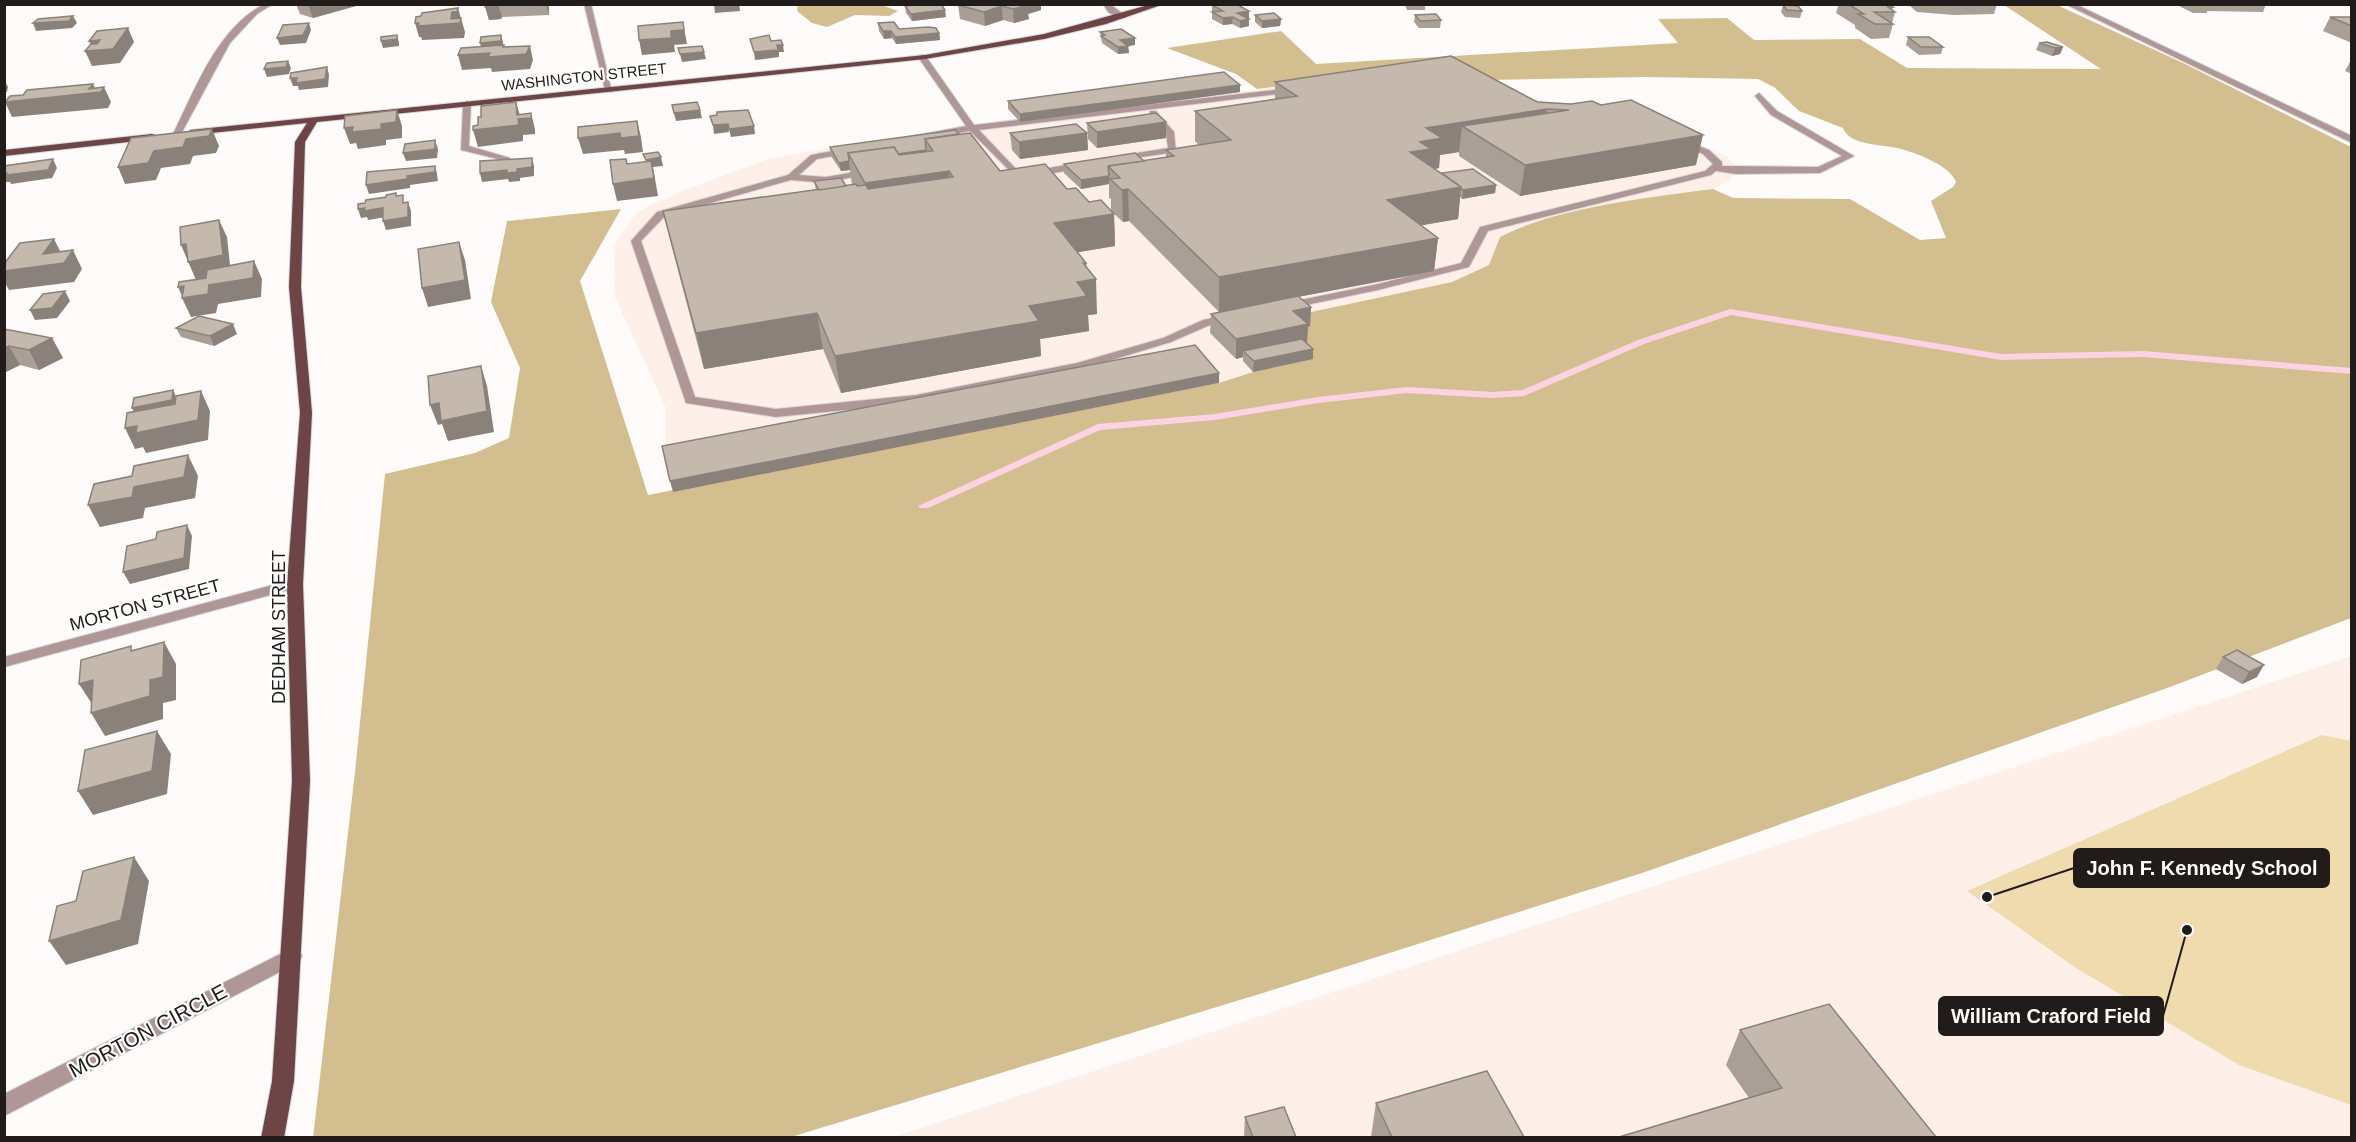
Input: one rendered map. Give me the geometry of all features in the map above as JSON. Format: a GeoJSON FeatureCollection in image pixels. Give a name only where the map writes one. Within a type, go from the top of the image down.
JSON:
{"type":"FeatureCollection","features":[{"type":"Feature","properties":{"kind":"main road","name":"WASHINGTON STREET"},"geometry":{"type":"LineString","coordinates":[[4,153],[922,57],[1031,40],[1123,17],[1161,4]]}},
{"type":"Feature","properties":{"kind":"main road","name":"DEDHAM STREET"},"geometry":{"type":"LineString","coordinates":[[272,1137],[283,1081],[301,781],[295,584],[306,413],[295,287],[300,142],[314,119]]}},
{"type":"Feature","properties":{"kind":"street"},"geometry":{"type":"LineString","coordinates":[[177,134],[231,33],[248,18],[270,4]]}},
{"type":"Feature","properties":{"kind":"street"},"geometry":{"type":"LineString","coordinates":[[587,4],[609,90]]}},
{"type":"Feature","properties":{"kind":"street"},"geometry":{"type":"LineString","coordinates":[[1106,4],[1123,17]]}},
{"type":"Feature","properties":{"kind":"street"},"geometry":{"type":"LineString","coordinates":[[2068,4],[2352,140]]}},
{"type":"Feature","properties":{"kind":"street"},"geometry":{"type":"LineString","coordinates":[[922,57],[972,128],[1018,176],[1095,163]]}},
{"type":"Feature","properties":{"kind":"street"},"geometry":{"type":"LineString","coordinates":[[791,177],[814,157],[972,128],[1378,80],[1446,78],[1541,105],[1630,122],[1706,152],[1719,164],[1708,173],[1484,229],[1465,265],[1378,287],[1206,322],[1167,340],[1079,366],[916,399],[776,413],[690,400],[636,242],[662,214],[791,177],[826,180],[883,170]]}},
{"type":"Feature","properties":{"kind":"street"},"geometry":{"type":"LineString","coordinates":[[1714,168],[1736,171],[1820,170],[1849,156],[1774,113],[1759,96]]}},
{"type":"Feature","properties":{"kind":"street"},"geometry":{"type":"LineString","coordinates":[[467,104],[464,148],[507,160]]}},
{"type":"Feature","properties":{"kind":"street"},"geometry":{"type":"LineString","coordinates":[[1107,161],[1173,150],[1170,132],[1148,108]]}},
{"type":"Feature","properties":{"kind":"street"},"geometry":{"type":"LineString","coordinates":[[984,154],[996,152]]}},
{"type":"Feature","properties":{"kind":"street","name":"MORTON STREET"},"geometry":{"type":"LineString","coordinates":[[4,662],[295,584]]}},
{"type":"Feature","properties":{"kind":"street","name":"MORTON CIRCLE"},"geometry":{"type":"LineString","coordinates":[[4,1106],[292,956]]}},
{"type":"Feature","properties":{"kind":"shaded area"},"geometry":{"type":"Polygon","coordinates":[[[879,4],[898,11],[889,16],[855,15],[827,27],[812,23],[797,11],[798,5],[879,4]]]}},
{"type":"Feature","properties":{"kind":"shaded area"},"geometry":{"type":"Polygon","coordinates":[[[2004,5],[2057,5],[2183,63],[2351,147],[2351,618],[2170,687],[1642,873],[1266,992],[791,1137],[313,1138],[355,772],[385,474],[475,453],[509,438],[520,368],[491,302],[507,221],[621,209],[580,281],[648,495],[1219,383],[1253,372],[1312,359],[1297,315],[1452,282],[1489,265],[1500,237],[1547,218],[1604,205],[1713,189],[1733,198],[1850,199],[1920,240],[1946,238],[1931,201],[1953,187],[1956,182],[1947,170],[1913,153],[1852,138],[1843,128],[1799,111],[1774,87],[1758,79],[1645,77],[1486,80],[1361,75],[1257,89],[1236,74],[1167,48],[1281,31],[1316,64],[1678,43],[1658,19],[1727,18],[1754,40],[1860,39],[1907,68],[2101,69],[2004,5]]]}},
{"type":"Feature","properties":{"kind":"shaded area"},"geometry":{"type":"Polygon","coordinates":[[[1361,75],[1512,90],[1547,101],[1671,131],[1727,157],[1737,167],[1728,182],[1713,189],[1580,211],[1516,228],[1500,237],[1489,265],[1452,282],[1297,315],[1310,326],[1293,330],[1313,359],[1253,372],[1219,383],[673,492],[665,457],[666,409],[615,297],[614,246],[637,212],[685,190],[768,159],[875,140],[1361,75]]]}},
{"type":"Feature","properties":{"kind":"shaded area"},"geometry":{"type":"Polygon","coordinates":[[[2351,656],[2351,1137],[894,1137],[2351,656]]]}},
{"type":"Feature","properties":{"kind":"shaded area"},"geometry":{"type":"Polygon","coordinates":[[[2322,735],[2351,741],[2351,1105],[2239,1065],[2076,968],[1967,891],[2322,735]]]}},
{"type":"Feature","properties":{"kind":"building"},"geometry":{"type":"Polygon","coordinates":[[[485,4],[498,4],[498,5],[485,7],[485,4]]]}},
{"type":"Feature","properties":{"kind":"building"},"geometry":{"type":"Polygon","coordinates":[[[941,4],[945,10],[911,14],[905,6],[941,4]]]}},
{"type":"Feature","properties":{"kind":"building"},"geometry":{"type":"Polygon","coordinates":[[[1027,4],[1013,9],[1002,6],[984,12],[958,5],[1027,4]]]}},
{"type":"Feature","properties":{"kind":"building"},"geometry":{"type":"Polygon","coordinates":[[[1236,4],[1249,11],[1237,13],[1249,19],[1240,21],[1233,17],[1223,18],[1212,12],[1223,11],[1212,5],[1236,4]]]}},
{"type":"Feature","properties":{"kind":"building"},"geometry":{"type":"Polygon","coordinates":[[[1848,4],[1888,4],[1893,7],[1888,7],[1895,12],[1874,12],[1893,24],[1875,24],[1858,14],[1864,14],[1848,4]]]}},
{"type":"Feature","properties":{"kind":"building"},"geometry":{"type":"Polygon","coordinates":[[[1783,5],[1798,6],[1802,11],[1787,10],[1783,5]]]}},
{"type":"Feature","properties":{"kind":"building"},"geometry":{"type":"Polygon","coordinates":[[[458,8],[457,12],[452,12],[451,19],[461,18],[460,23],[418,26],[419,23],[415,23],[416,17],[421,16],[422,13],[458,8]]]}},
{"type":"Feature","properties":{"kind":"building"},"geometry":{"type":"Polygon","coordinates":[[[1274,13],[1281,19],[1262,21],[1255,15],[1274,13]]]}},
{"type":"Feature","properties":{"kind":"building"},"geometry":{"type":"Polygon","coordinates":[[[1436,14],[1441,20],[1420,21],[1415,15],[1436,14]]]}},
{"type":"Feature","properties":{"kind":"building"},"geometry":{"type":"Polygon","coordinates":[[[73,16],[69,21],[33,23],[38,19],[73,16]]]}},
{"type":"Feature","properties":{"kind":"building"},"geometry":{"type":"Polygon","coordinates":[[[2330,17],[2352,17],[2352,26],[2330,17]]]}},
{"type":"Feature","properties":{"kind":"building"},"geometry":{"type":"Polygon","coordinates":[[[683,22],[684,30],[671,31],[671,38],[639,40],[638,26],[683,22]]]}},
{"type":"Feature","properties":{"kind":"building"},"geometry":{"type":"Polygon","coordinates":[[[894,22],[899,29],[928,27],[936,28],[939,33],[895,37],[891,31],[883,31],[878,23],[894,22]]]}},
{"type":"Feature","properties":{"kind":"building"},"geometry":{"type":"Polygon","coordinates":[[[309,23],[303,35],[277,38],[283,25],[309,23]]]}},
{"type":"Feature","properties":{"kind":"building"},"geometry":{"type":"Polygon","coordinates":[[[128,28],[113,49],[85,51],[91,44],[97,44],[100,40],[89,41],[97,31],[128,28]]]}},
{"type":"Feature","properties":{"kind":"building"},"geometry":{"type":"Polygon","coordinates":[[[1121,29],[1135,38],[1120,40],[1128,46],[1118,47],[1101,36],[1105,35],[1100,32],[1121,29]]]}},
{"type":"Feature","properties":{"kind":"building"},"geometry":{"type":"Polygon","coordinates":[[[397,35],[397,39],[381,41],[381,37],[397,35]]]}},
{"type":"Feature","properties":{"kind":"building"},"geometry":{"type":"Polygon","coordinates":[[[501,35],[501,41],[480,43],[481,37],[501,35]]]}},
{"type":"Feature","properties":{"kind":"building"},"geometry":{"type":"Polygon","coordinates":[[[769,35],[771,41],[781,40],[783,45],[777,45],[778,50],[754,52],[750,39],[769,35]]]}},
{"type":"Feature","properties":{"kind":"building"},"geometry":{"type":"Polygon","coordinates":[[[1908,37],[1929,37],[1943,47],[1921,47],[1908,37]]]}},
{"type":"Feature","properties":{"kind":"building"},"geometry":{"type":"Polygon","coordinates":[[[2047,42],[2063,47],[2055,48],[2039,43],[2047,42]]]}},
{"type":"Feature","properties":{"kind":"building"},"geometry":{"type":"Polygon","coordinates":[[[504,45],[503,47],[530,46],[526,54],[488,57],[490,53],[458,55],[461,48],[504,45]]]}},
{"type":"Feature","properties":{"kind":"building"},"geometry":{"type":"Polygon","coordinates":[[[702,46],[704,52],[680,54],[678,48],[702,46]]]}},
{"type":"Feature","properties":{"kind":"building"},"geometry":{"type":"Polygon","coordinates":[[[1451,56],[1537,102],[1571,104],[1592,101],[1601,105],[1631,100],[1703,135],[1525,165],[1462,126],[1569,110],[1547,109],[1426,128],[1442,138],[1420,142],[1431,149],[1410,152],[1461,187],[1387,200],[1438,238],[1219,277],[1128,189],[1122,190],[1110,179],[1120,178],[1108,166],[1174,156],[1166,150],[1231,140],[1195,111],[1297,96],[1275,82],[1451,56]]]}},
{"type":"Feature","properties":{"kind":"building"},"geometry":{"type":"Polygon","coordinates":[[[288,61],[286,67],[264,69],[267,63],[288,61]]]}},
{"type":"Feature","properties":{"kind":"building"},"geometry":{"type":"Polygon","coordinates":[[[327,67],[325,79],[296,83],[297,78],[290,78],[291,73],[327,67]]]}},
{"type":"Feature","properties":{"kind":"building"},"geometry":{"type":"Polygon","coordinates":[[[1224,72],[1240,85],[1020,114],[1008,101],[1224,72]]]}},
{"type":"Feature","properties":{"kind":"building"},"geometry":{"type":"Polygon","coordinates":[[[93,84],[89,89],[104,87],[101,92],[5,102],[10,96],[23,95],[27,90],[93,84]]]}},
{"type":"Feature","properties":{"kind":"building"},"geometry":{"type":"Polygon","coordinates":[[[516,102],[517,115],[531,113],[531,118],[518,119],[519,125],[473,130],[473,126],[478,125],[478,117],[481,117],[481,106],[516,102]]]}},
{"type":"Feature","properties":{"kind":"building"},"geometry":{"type":"Polygon","coordinates":[[[697,102],[700,110],[674,113],[672,105],[697,102]]]}},
{"type":"Feature","properties":{"kind":"building"},"geometry":{"type":"Polygon","coordinates":[[[397,110],[396,122],[381,124],[381,129],[352,132],[353,127],[344,128],[345,116],[397,110]]]}},
{"type":"Feature","properties":{"kind":"building"},"geometry":{"type":"Polygon","coordinates":[[[748,110],[754,126],[729,129],[728,124],[713,125],[710,116],[717,115],[717,112],[748,110]]]}},
{"type":"Feature","properties":{"kind":"building"},"geometry":{"type":"Polygon","coordinates":[[[1156,113],[1166,122],[1097,132],[1087,123],[1156,113]]]}},
{"type":"Feature","properties":{"kind":"building"},"geometry":{"type":"Polygon","coordinates":[[[637,121],[639,136],[621,138],[620,133],[578,138],[578,127],[637,121]]]}},
{"type":"Feature","properties":{"kind":"building"},"geometry":{"type":"Polygon","coordinates":[[[1076,124],[1087,133],[1019,142],[1010,133],[1076,124]]]}},
{"type":"Feature","properties":{"kind":"building"},"geometry":{"type":"Polygon","coordinates":[[[212,129],[209,136],[186,139],[183,147],[154,151],[148,163],[118,167],[131,138],[212,129]]]}},
{"type":"Feature","properties":{"kind":"building"},"geometry":{"type":"Polygon","coordinates":[[[955,130],[959,134],[925,139],[926,150],[898,154],[894,147],[848,153],[849,161],[839,163],[830,147],[955,130]]]}},
{"type":"Feature","properties":{"kind":"building"},"geometry":{"type":"Polygon","coordinates":[[[970,133],[1000,171],[1045,164],[1067,189],[1076,188],[1089,202],[1101,200],[1114,214],[1054,223],[1096,279],[1077,282],[1087,296],[1029,306],[1039,321],[835,356],[817,313],[696,333],[663,211],[856,184],[857,186],[866,185],[868,189],[953,177],[949,171],[865,183],[848,153],[894,147],[899,155],[933,151],[925,139],[970,133]]]}},
{"type":"Feature","properties":{"kind":"building"},"geometry":{"type":"Polygon","coordinates":[[[435,140],[435,149],[403,153],[405,144],[435,140]]]}},
{"type":"Feature","properties":{"kind":"building"},"geometry":{"type":"Polygon","coordinates":[[[658,152],[661,157],[646,160],[643,154],[658,152]]]}},
{"type":"Feature","properties":{"kind":"building"},"geometry":{"type":"Polygon","coordinates":[[[1135,153],[1144,161],[1108,166],[1109,176],[1081,180],[1064,164],[1135,153]]]}},
{"type":"Feature","properties":{"kind":"building"},"geometry":{"type":"Polygon","coordinates":[[[532,158],[532,167],[517,169],[517,172],[507,173],[507,170],[480,173],[480,161],[532,158]]]}},
{"type":"Feature","properties":{"kind":"building"},"geometry":{"type":"Polygon","coordinates":[[[53,159],[48,170],[6,175],[7,173],[4,173],[4,166],[53,159]]]}},
{"type":"Feature","properties":{"kind":"building"},"geometry":{"type":"Polygon","coordinates":[[[626,159],[627,164],[651,161],[654,178],[613,184],[610,160],[626,159]]]}},
{"type":"Feature","properties":{"kind":"building"},"geometry":{"type":"Polygon","coordinates":[[[435,166],[435,172],[366,185],[367,172],[435,166]]]}},
{"type":"Feature","properties":{"kind":"building"},"geometry":{"type":"Polygon","coordinates":[[[1473,169],[1496,185],[1463,190],[1442,173],[1473,169]]]}},
{"type":"Feature","properties":{"kind":"building"},"geometry":{"type":"Polygon","coordinates":[[[841,178],[846,186],[819,190],[814,181],[841,178]]]}},
{"type":"Feature","properties":{"kind":"building"},"geometry":{"type":"Polygon","coordinates":[[[396,193],[396,196],[403,195],[403,203],[408,202],[408,217],[383,221],[383,208],[364,211],[365,208],[358,209],[358,204],[365,203],[366,200],[396,193]]]}},
{"type":"Feature","properties":{"kind":"building"},"geometry":{"type":"Polygon","coordinates":[[[219,220],[223,255],[188,262],[186,244],[181,245],[180,227],[219,220]]]}},
{"type":"Feature","properties":{"kind":"building"},"geometry":{"type":"Polygon","coordinates":[[[54,239],[43,254],[73,250],[64,263],[4,271],[4,264],[20,243],[54,239]]]}},
{"type":"Feature","properties":{"kind":"building"},"geometry":{"type":"Polygon","coordinates":[[[459,242],[465,280],[422,288],[418,249],[459,242]]]}},
{"type":"Feature","properties":{"kind":"building"},"geometry":{"type":"Polygon","coordinates":[[[254,261],[253,278],[209,285],[208,294],[182,298],[184,286],[178,287],[179,282],[206,278],[207,270],[254,261]]]}},
{"type":"Feature","properties":{"kind":"building"},"geometry":{"type":"Polygon","coordinates":[[[65,291],[52,308],[30,310],[43,294],[65,291]]]}},
{"type":"Feature","properties":{"kind":"building"},"geometry":{"type":"Polygon","coordinates":[[[1298,296],[1311,307],[1293,311],[1308,324],[1236,339],[1211,314],[1298,296]]]}},
{"type":"Feature","properties":{"kind":"building"},"geometry":{"type":"Polygon","coordinates":[[[199,316],[233,324],[210,336],[176,328],[199,316]]]}},
{"type":"Feature","properties":{"kind":"building"},"geometry":{"type":"Polygon","coordinates":[[[4,329],[52,338],[29,350],[9,346],[4,348],[4,329]]]}},
{"type":"Feature","properties":{"kind":"building"},"geometry":{"type":"Polygon","coordinates":[[[1302,339],[1313,349],[1254,361],[1243,351],[1302,339]]]}},
{"type":"Feature","properties":{"kind":"building"},"geometry":{"type":"Polygon","coordinates":[[[1195,345],[1219,373],[670,481],[662,446],[1195,345]]]}},
{"type":"Feature","properties":{"kind":"building"},"geometry":{"type":"Polygon","coordinates":[[[481,366],[487,411],[441,421],[439,403],[430,405],[428,376],[481,366]]]}},
{"type":"Feature","properties":{"kind":"building"},"geometry":{"type":"Polygon","coordinates":[[[173,390],[172,400],[132,408],[134,398],[173,390]]]}},
{"type":"Feature","properties":{"kind":"building"},"geometry":{"type":"Polygon","coordinates":[[[201,391],[198,420],[136,433],[137,426],[125,428],[127,413],[175,404],[176,396],[201,391]]]}},
{"type":"Feature","properties":{"kind":"building"},"geometry":{"type":"Polygon","coordinates":[[[188,455],[184,477],[134,487],[132,497],[88,505],[94,484],[132,476],[134,466],[188,455]]]}},
{"type":"Feature","properties":{"kind":"building"},"geometry":{"type":"Polygon","coordinates":[[[187,525],[184,558],[123,572],[127,546],[156,539],[157,532],[187,525]]]}},
{"type":"Feature","properties":{"kind":"building"},"geometry":{"type":"Polygon","coordinates":[[[164,642],[163,677],[150,680],[150,696],[91,713],[93,680],[79,684],[81,660],[131,646],[131,651],[164,642]]]}},
{"type":"Feature","properties":{"kind":"building"},"geometry":{"type":"Polygon","coordinates":[[[2237,650],[2264,665],[2249,672],[2223,657],[2237,650]]]}},
{"type":"Feature","properties":{"kind":"building"},"geometry":{"type":"Polygon","coordinates":[[[157,731],[152,771],[78,791],[85,750],[157,731]]]}},
{"type":"Feature","properties":{"kind":"building"},"geometry":{"type":"Polygon","coordinates":[[[134,857],[121,920],[49,941],[57,906],[76,901],[83,871],[134,857]]]}},
{"type":"Feature","properties":{"kind":"building"},"geometry":{"type":"Polygon","coordinates":[[[1829,1004],[1936,1137],[1619,1137],[1782,1088],[1740,1030],[1829,1004]]]}},
{"type":"Feature","properties":{"kind":"building"},"geometry":{"type":"Polygon","coordinates":[[[1487,1071],[1524,1137],[1392,1137],[1376,1103],[1487,1071]]]}},
{"type":"Feature","properties":{"kind":"building"},"geometry":{"type":"Polygon","coordinates":[[[1284,1107],[1296,1137],[1253,1137],[1245,1117],[1284,1107]]]}},
{"type":"Feature","properties":{"kind":"waterway"},"geometry":{"type":"LineString","coordinates":[[924,506],[1098,427],[1215,417],[1318,400],[1407,390],[1492,395],[1524,393],[1641,342],[1730,312],[2001,357],[2143,354],[2352,371]]}},
{"type":"Feature","properties":{"kind":"place","name":"John F. Kennedy School"},"geometry":{"type":"Point","coordinates":[1987,897]}},
{"type":"Feature","properties":{"kind":"place","name":"William Craford Field"},"geometry":{"type":"Point","coordinates":[2187,930]}}]}
